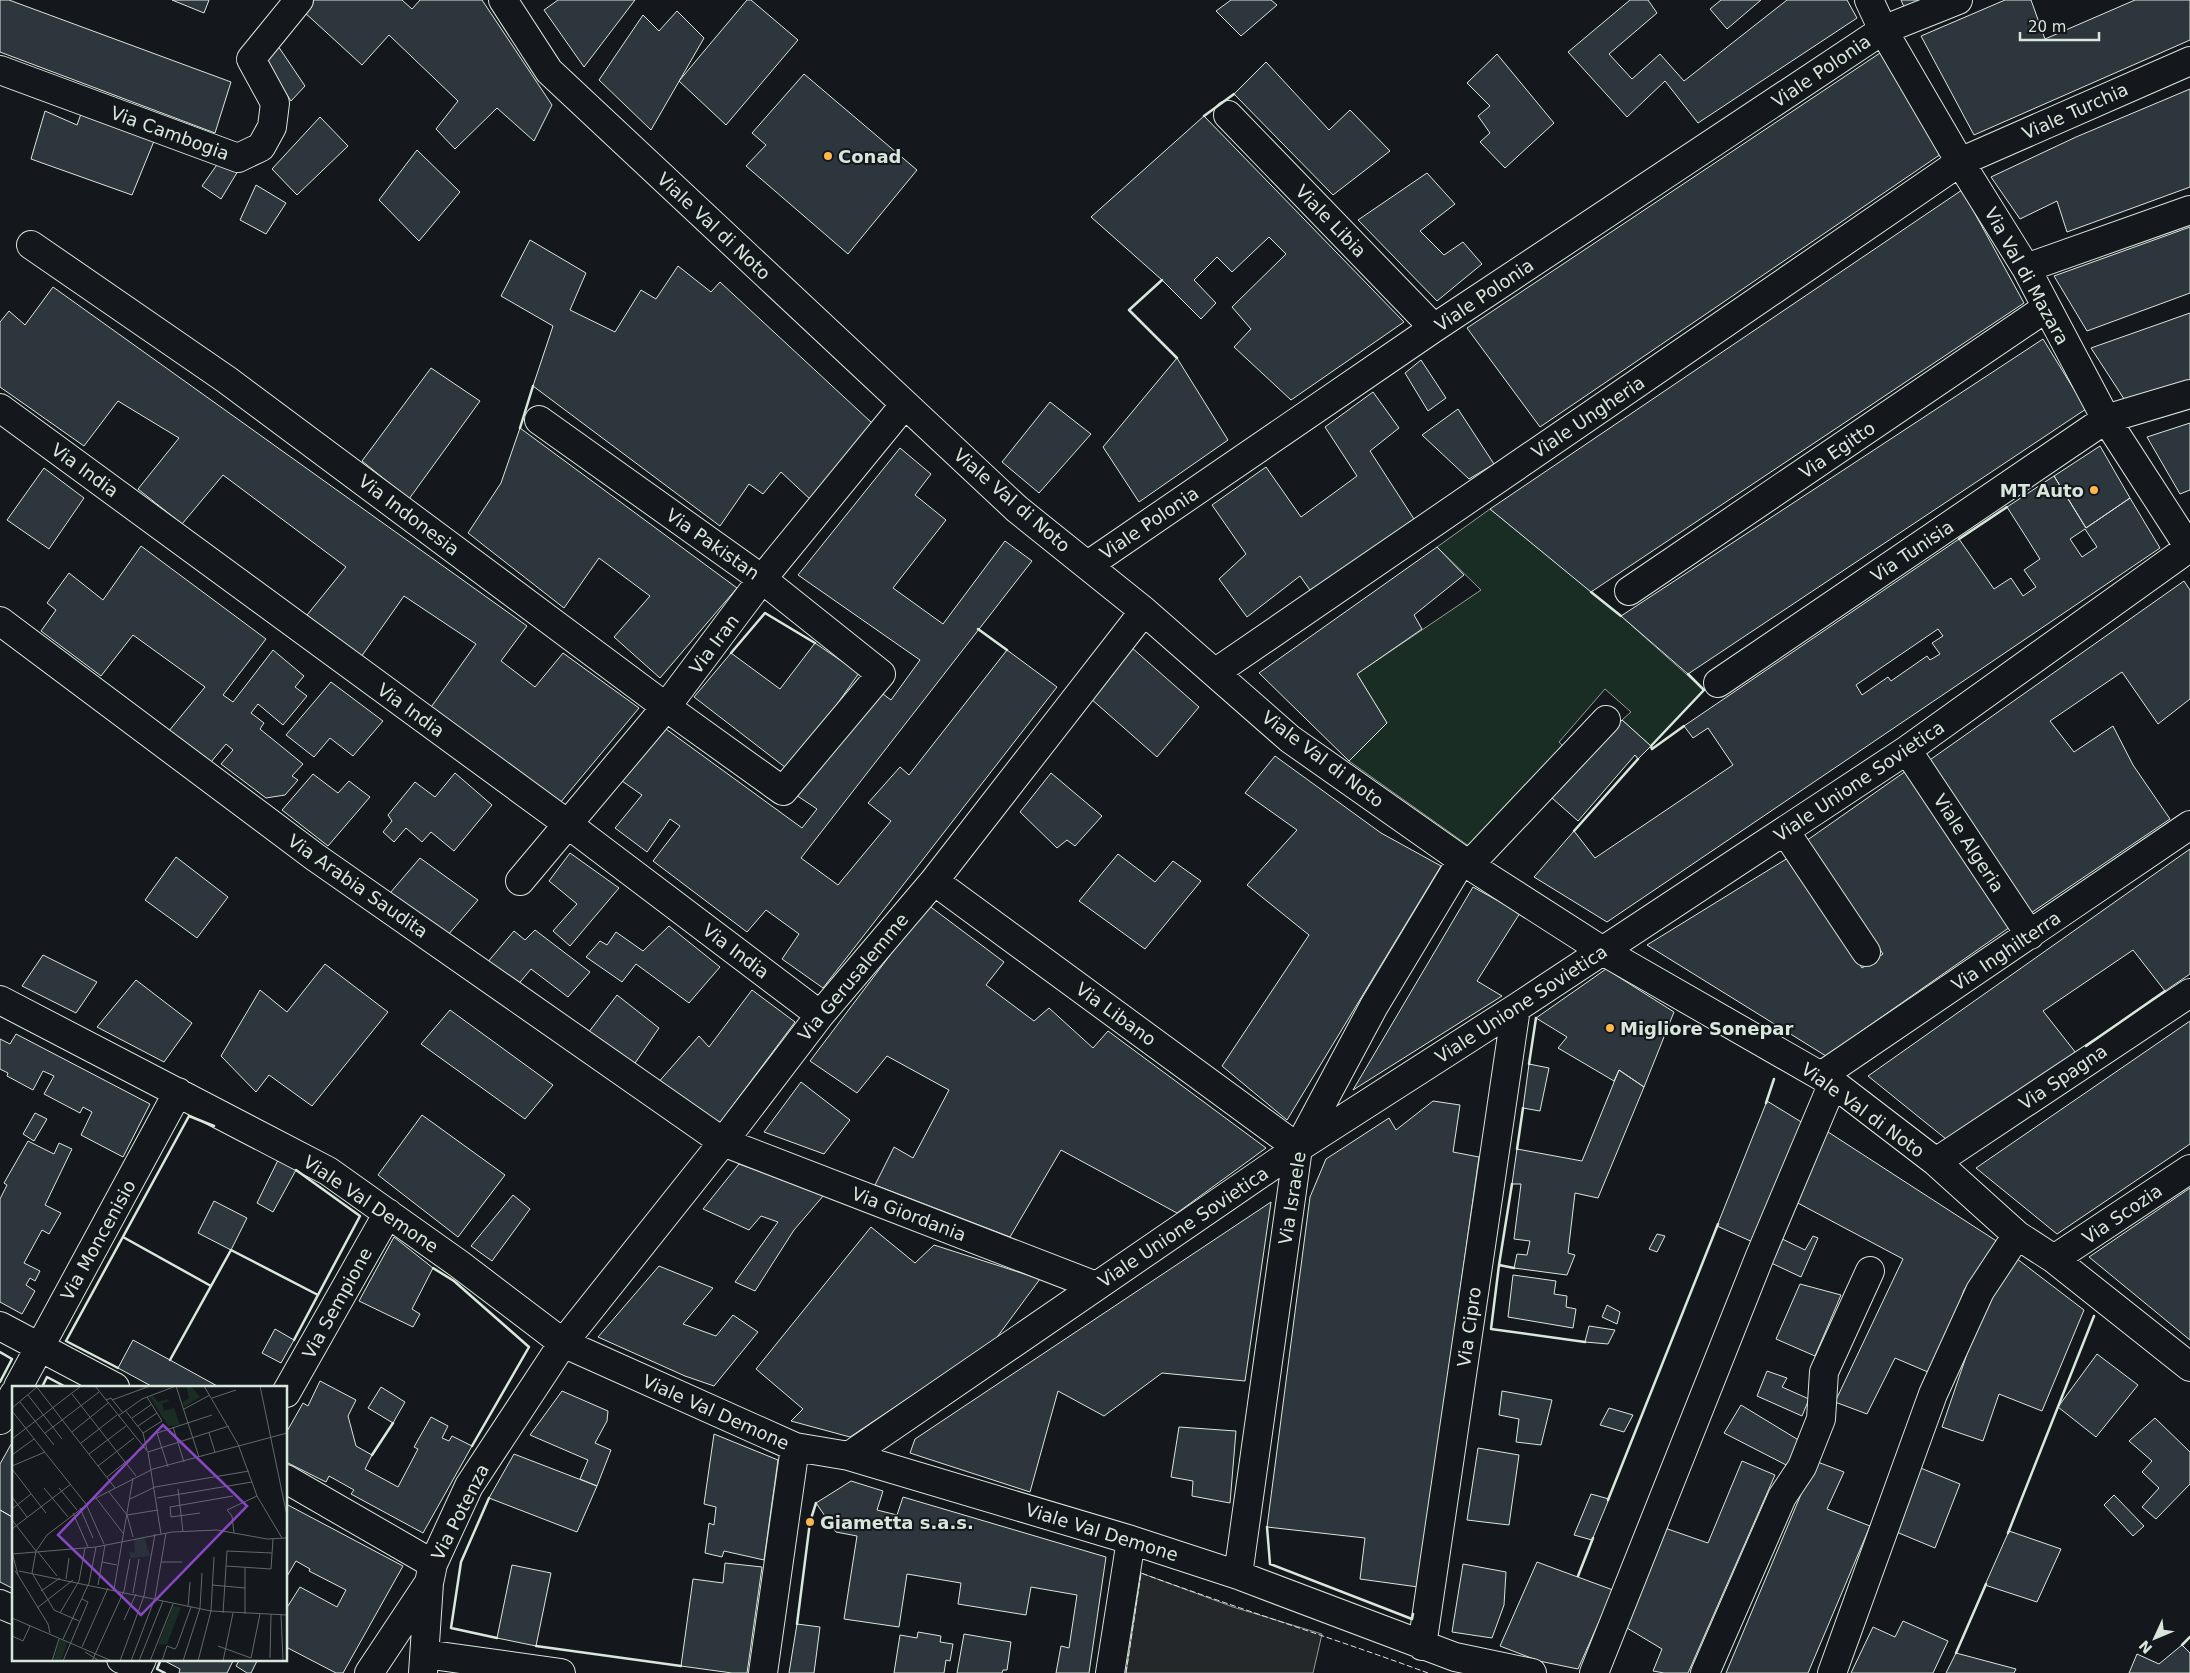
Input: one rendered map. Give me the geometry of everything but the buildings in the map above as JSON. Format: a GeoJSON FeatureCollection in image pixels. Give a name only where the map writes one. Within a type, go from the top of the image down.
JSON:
{"type":"FeatureCollection","features":[{"type":"Feature","properties":{"kind":"street","name":"Via Cambogia"},"geometry":{"type":"LineString","coordinates":[[0,70],[238,158],[261,147],[272,127],[275,103],[251,59],[299,0]]}},
{"type":"Feature","properties":{"kind":"street","name":"Viale Val di Noto"},"geometry":{"type":"LineString","coordinates":[[503,0],[549,71],[1017,509],[1144,611],[1216,672],[1290,739],[1465,863],[1603,950],[1827,1080],[1936,1162],[2017,1235],[2054,1259],[2190,1367]]}},
{"type":"Feature","properties":{"kind":"street","name":"Via Val di Mazara"},"geometry":{"type":"LineString","coordinates":[[1869,0],[1884,30],[1960,162],[2026,268],[2106,419],[2190,549]]}},
{"type":"Feature","properties":{"kind":"street","name":"Viale Polonia"},"geometry":{"type":"LineString","coordinates":[[1088,565],[1434,328],[1884,30],[1958,0]]}},
{"type":"Feature","properties":{"kind":"street","name":"Viale Turchia"},"geometry":{"type":"LineString","coordinates":[[1960,162],[2190,61]]}},
{"type":"Feature","properties":{"kind":"street","name":"Viale Libia"},"geometry":{"type":"LineString","coordinates":[[1228,115],[1434,328]]}},
{"type":"Feature","properties":{"kind":"street","name":"Viale Ungheria"},"geometry":{"type":"LineString","coordinates":[[1216,672],[1960,162]]}},
{"type":"Feature","properties":{"kind":"street"},"geometry":{"type":"LineString","coordinates":[[2026,268],[2190,210]]}},
{"type":"Feature","properties":{"kind":"street","name":"Via Indonesia"},"geometry":{"type":"LineString","coordinates":[[31,245],[227,380],[666,708],[783,791]]}},
{"type":"Feature","properties":{"kind":"street","name":"Via Egitto"},"geometry":{"type":"LineString","coordinates":[[1629,591],[2046,308]]}},
{"type":"Feature","properties":{"kind":"street","name":"Via Tunisia"},"geometry":{"type":"LineString","coordinates":[[1718,683],[2106,419],[2190,394]]}},
{"type":"Feature","properties":{"kind":"street","name":"Via Iran"},"geometry":{"type":"LineString","coordinates":[[520,881],[666,708],[762,578],[905,404]]}},
{"type":"Feature","properties":{"kind":"street","name":"Via India"},"geometry":{"type":"LineString","coordinates":[[0,408],[568,825],[820,1014]]}},
{"type":"Feature","properties":{"kind":"street","name":"Via Pakistan"},"geometry":{"type":"LineString","coordinates":[[539,420],[762,578],[881,674],[783,791]]}},
{"type":"Feature","properties":{"kind":"street","name":"Viale Unione Sovietica"},"geometry":{"type":"LineString","coordinates":[[850,1456],[1298,1148],[1516,1008],[1907,750],[2190,549]]}},
{"type":"Feature","properties":{"kind":"street","name":"Via Gerusalemme"},"geometry":{"type":"LineString","coordinates":[[563,1343],[722,1142],[820,1014],[934,881],[1144,611]]}},
{"type":"Feature","properties":{"kind":"street","name":"Via Arabia Saudita"},"geometry":{"type":"LineString","coordinates":[[0,621],[315,857],[722,1142]]}},
{"type":"Feature","properties":{"kind":"street","name":"Via Israele"},"geometry":{"type":"LineString","coordinates":[[1238,1575],[1298,1148],[1374,1006],[1465,863],[1606,720]]}},
{"type":"Feature","properties":{"kind":"street","name":"Viale Algeria"},"geometry":{"type":"LineString","coordinates":[[1907,750],[2030,935]]}},
{"type":"Feature","properties":{"kind":"street","name":"Via Inghilterra"},"geometry":{"type":"LineString","coordinates":[[1827,1080],[2030,935],[2190,825]]}},
{"type":"Feature","properties":{"kind":"street"},"geometry":{"type":"LineString","coordinates":[[1785,830],[1866,952]]}},
{"type":"Feature","properties":{"kind":"street","name":"Via Libano"},"geometry":{"type":"LineString","coordinates":[[934,881],[1298,1148]]}},
{"type":"Feature","properties":{"kind":"street","name":"Via Spagna"},"geometry":{"type":"LineString","coordinates":[[1936,1162],[2190,993]]}},
{"type":"Feature","properties":{"kind":"street","name":"Viale Val Demone"},"geometry":{"type":"LineString","coordinates":[[0,1000],[328,1171],[388,1213],[563,1343],[795,1448],[850,1456],[1131,1540],[1238,1575],[1455,1657],[1532,1673]]}},
{"type":"Feature","properties":{"kind":"street","name":"Via Cipro"},"geometry":{"type":"LineString","coordinates":[[1422,1646],[1516,1008]]}},
{"type":"Feature","properties":{"kind":"street"},"geometry":{"type":"LineString","coordinates":[[1594,1673],[1760,1256],[1827,1080]]}},
{"type":"Feature","properties":{"kind":"street","name":"Via Moncenisio"},"geometry":{"type":"LineString","coordinates":[[19,1386],[178,1092]]}},
{"type":"Feature","properties":{"kind":"street","name":"Via Giordania"},"geometry":{"type":"LineString","coordinates":[[722,1142],[1096,1286]]}},
{"type":"Feature","properties":{"kind":"street","name":"Via Scozia"},"geometry":{"type":"LineString","coordinates":[[2054,1259],[2190,1168]]}},
{"type":"Feature","properties":{"kind":"street","name":"Via Sempione"},"geometry":{"type":"LineString","coordinates":[[288,1389],[388,1213]]}},
{"type":"Feature","properties":{"kind":"street"},"geometry":{"type":"LineString","coordinates":[[1832,1673],[1933,1394],[1980,1291],[2017,1235]]}},
{"type":"Feature","properties":{"kind":"street"},"geometry":{"type":"LineString","coordinates":[[1705,1673],[1782,1497],[1802,1467],[1821,1420],[1824,1372],[1870,1271]]}},
{"type":"Feature","properties":{"kind":"street"},"geometry":{"type":"LineString","coordinates":[[0,1326],[113,1386]]}},
{"type":"Feature","properties":{"kind":"street","name":"Via Potenza"},"geometry":{"type":"LineString","coordinates":[[424,1664],[431,1574],[469,1486],[563,1343]]}},
{"type":"Feature","properties":{"kind":"street"},"geometry":{"type":"LineString","coordinates":[[0,1420],[12,1398]]}},
{"type":"Feature","properties":{"kind":"street"},"geometry":{"type":"LineString","coordinates":[[763,1673],[795,1448]]}},
{"type":"Feature","properties":{"kind":"street"},"geometry":{"type":"LineString","coordinates":[[288,1480],[431,1574],[369,1673]]}},
{"type":"Feature","properties":{"kind":"street"},"geometry":{"type":"LineString","coordinates":[[1110,1673],[1131,1540]]}},
{"type":"Feature","properties":{"kind":"street"},"geometry":{"type":"LineString","coordinates":[[0,1604],[12,1609]]}},
{"type":"Feature","properties":{"kind":"street"},"geometry":{"type":"LineString","coordinates":[[424,1664],[561,1673]]}},
{"type":"Feature","properties":{"kind":"green space"},"geometry":{"type":"Polygon","coordinates":[[[1490,509],[1621,616],[1704,690],[1651,746],[1622,720],[1631,712],[1605,689],[1559,742],[1568,751],[1473,849],[1349,761],[1387,723],[1357,674],[1481,590],[1437,547],[1490,509]]]}},
{"type":"Feature","properties":{"kind":"shaded area"},"geometry":{"type":"Polygon","coordinates":[[[1141,1573],[1233,1607],[1322,1634],[1313,1673],[1126,1673],[1141,1573]]]}},
{"type":"Feature","properties":{"kind":"fence"},"geometry":{"type":"LineString","coordinates":[[1126,1673],[1141,1573],[1428,1673]]}},
{"type":"Feature","properties":{"kind":"wall"},"geometry":{"type":"LineString","coordinates":[[1204,116],[1234,94]]}},
{"type":"Feature","properties":{"kind":"wall"},"geometry":{"type":"LineString","coordinates":[[1162,280],[1129,310],[1177,358]]}},
{"type":"Feature","properties":{"kind":"wall"},"geometry":{"type":"LineString","coordinates":[[520,428],[533,386]]}},
{"type":"Feature","properties":{"kind":"wall"},"geometry":{"type":"LineString","coordinates":[[1959,539],[2007,507]]}},
{"type":"Feature","properties":{"kind":"wall"},"geometry":{"type":"LineString","coordinates":[[1591,592],[1621,616]]}},
{"type":"Feature","properties":{"kind":"wall"},"geometry":{"type":"LineString","coordinates":[[731,653],[765,613],[815,643]]}},
{"type":"Feature","properties":{"kind":"wall"},"geometry":{"type":"LineString","coordinates":[[978,629],[1007,650]]}},
{"type":"Feature","properties":{"kind":"wall"},"geometry":{"type":"LineString","coordinates":[[1651,746],[1704,690],[1688,674]]}},
{"type":"Feature","properties":{"kind":"wall"},"geometry":{"type":"LineString","coordinates":[[1651,746],[1652,749],[1684,726]]}},
{"type":"Feature","properties":{"kind":"wall"},"geometry":{"type":"LineString","coordinates":[[1574,831],[1638,759]]}},
{"type":"Feature","properties":{"kind":"wall"},"geometry":{"type":"LineString","coordinates":[[2086,1046],[2165,991]]}},
{"type":"Feature","properties":{"kind":"wall"},"geometry":{"type":"LineString","coordinates":[[1529,1064],[1536,1018]]}},
{"type":"Feature","properties":{"kind":"wall"},"geometry":{"type":"LineString","coordinates":[[1766,1103],[1774,1079]]}},
{"type":"Feature","properties":{"kind":"wall"},"geometry":{"type":"LineString","coordinates":[[1517,1149],[1523,1108]]}},
{"type":"Feature","properties":{"kind":"wall"},"geometry":{"type":"LineString","coordinates":[[118,1368],[66,1341],[189,1116],[214,1126]]}},
{"type":"Feature","properties":{"kind":"wall"},"geometry":{"type":"LineString","coordinates":[[294,1340],[360,1216],[296,1170]]}},
{"type":"Feature","properties":{"kind":"wall"},"geometry":{"type":"LineString","coordinates":[[1512,1184],[1499,1265],[1514,1268]]}},
{"type":"Feature","properties":{"kind":"wall"},"geometry":{"type":"LineString","coordinates":[[1608,1500],[1718,1224]]}},
{"type":"Feature","properties":{"kind":"wall"},"geometry":{"type":"LineString","coordinates":[[123,1237],[211,1286]]}},
{"type":"Feature","properties":{"kind":"wall"},"geometry":{"type":"LineString","coordinates":[[170,1360],[231,1250],[318,1295]]}},
{"type":"Feature","properties":{"kind":"wall"},"geometry":{"type":"LineString","coordinates":[[1499,1265],[1491,1329],[1585,1342]]}},
{"type":"Feature","properties":{"kind":"wall"},"geometry":{"type":"LineString","coordinates":[[433,1268],[454,1281],[529,1347],[472,1446]]}},
{"type":"Feature","properties":{"kind":"wall"},"geometry":{"type":"LineString","coordinates":[[2008,1533],[2094,1316]]}},
{"type":"Feature","properties":{"kind":"wall"},"geometry":{"type":"LineString","coordinates":[[0,1352],[12,1359],[0,1382]]}},
{"type":"Feature","properties":{"kind":"wall"},"geometry":{"type":"LineString","coordinates":[[42,1386],[47,1377],[64,1386]]}},
{"type":"Feature","properties":{"kind":"wall"},"geometry":{"type":"LineString","coordinates":[[372,1455],[393,1423]]}},
{"type":"Feature","properties":{"kind":"wall"},"geometry":{"type":"LineString","coordinates":[[489,1498],[461,1562],[451,1628],[497,1638]]}},
{"type":"Feature","properties":{"kind":"wall"},"geometry":{"type":"LineString","coordinates":[[797,1624],[810,1522],[816,1503]]}},
{"type":"Feature","properties":{"kind":"wall"},"geometry":{"type":"LineString","coordinates":[[1267,1527],[1270,1564],[1412,1619],[1413,1614]]}},
{"type":"Feature","properties":{"kind":"wall"},"geometry":{"type":"LineString","coordinates":[[1578,1576],[1593,1538]]}},
{"type":"Feature","properties":{"kind":"wall"},"geometry":{"type":"LineString","coordinates":[[1956,1653],[1986,1584]]}},
{"type":"Feature","properties":{"kind":"wall"},"geometry":{"type":"LineString","coordinates":[[2182,1645],[2190,1637]]}},
{"type":"Feature","properties":{"kind":"wall"},"geometry":{"type":"LineString","coordinates":[[536,1646],[681,1666]]}},
{"type":"Feature","properties":{"kind":"wall"},"geometry":{"type":"LineString","coordinates":[[161,1660],[157,1669],[165,1673]]}},
{"type":"Feature","properties":{"kind":"place","name":"Conad"},"geometry":{"type":"Point","coordinates":[828,156]}},
{"type":"Feature","properties":{"kind":"place","name":"MT Auto"},"geometry":{"type":"Point","coordinates":[2094,490]}},
{"type":"Feature","properties":{"kind":"place","name":"Migliore Sonepar"},"geometry":{"type":"Point","coordinates":[1610,1028]}},
{"type":"Feature","properties":{"kind":"place","name":"Giametta s.a.s."},"geometry":{"type":"Point","coordinates":[810,1522]}}]}
